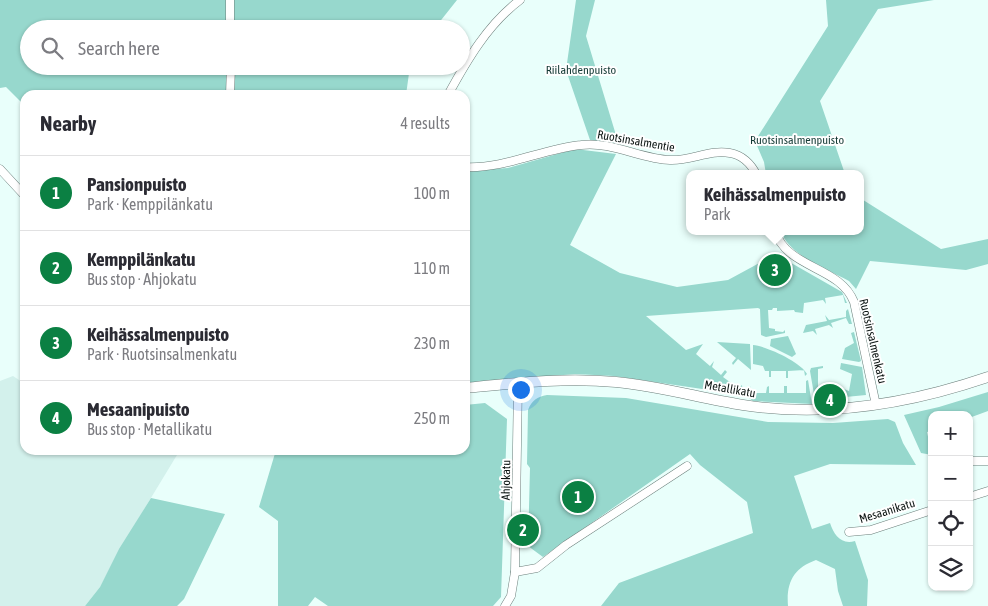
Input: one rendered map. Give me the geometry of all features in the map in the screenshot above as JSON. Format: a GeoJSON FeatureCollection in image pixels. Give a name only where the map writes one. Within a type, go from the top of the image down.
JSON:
{"type":"FeatureCollection","features":[{"type":"Feature","properties":{"kind":"street"},"geometry":{"type":"LineString","coordinates":[[230,0],[230,20]]}},
{"type":"Feature","properties":{"kind":"street"},"geometry":{"type":"LineString","coordinates":[[470,59],[485,34],[507,10],[520,0]]}},
{"type":"Feature","properties":{"kind":"street"},"geometry":{"type":"LineString","coordinates":[[230,75],[230,90]]}},
{"type":"Feature","properties":{"kind":"street"},"geometry":{"type":"LineString","coordinates":[[451,90],[460,75]]}},
{"type":"Feature","properties":{"kind":"street","name":"Ruotsinsalmentie"},"geometry":{"type":"LineString","coordinates":[[470,167],[490,166],[526,159],[583,144],[672,161],[715,152],[736,155],[751,165],[754,170]]}},
{"type":"Feature","properties":{"kind":"street"},"geometry":{"type":"LineString","coordinates":[[0,169],[20,191]]}},
{"type":"Feature","properties":{"kind":"street","name":"Ruotsinsalmenkatu"},"geometry":{"type":"LineString","coordinates":[[776,235],[787,252],[836,280],[848,290],[854,302],[876,405]]}},
{"type":"Feature","properties":{"kind":"street","name":"Metallikatu"},"geometry":{"type":"LineString","coordinates":[[470,388],[574,380],[614,382],[744,405],[794,409],[876,405],[925,396],[988,377]]}},
{"type":"Feature","properties":{"kind":"street","name":"Ahjokatu"},"geometry":{"type":"LineString","coordinates":[[505,606],[511,596],[515,572],[518,383]]}},
{"type":"Feature","properties":{"kind":"street"},"geometry":{"type":"LineString","coordinates":[[973,461],[988,461]]}},
{"type":"Feature","properties":{"kind":"street"},"geometry":{"type":"LineString","coordinates":[[515,572],[536,568],[566,545],[687,466]]}},
{"type":"Feature","properties":{"kind":"street"},"geometry":{"type":"LineString","coordinates":[[973,496],[988,491]]}},
{"type":"Feature","properties":{"kind":"street","name":"Mesaanikatu"},"geometry":{"type":"LineString","coordinates":[[849,532],[870,530],[928,511]]}},
{"type":"Feature","properties":{"kind":"shaded area"},"geometry":{"type":"Polygon","coordinates":[[[13,376],[20,381],[20,455],[177,455],[120,549],[100,587],[85,606],[0,606],[0,381],[13,376]]]}},
{"type":"Feature","properties":{"kind":"green space"},"geometry":{"type":"Polygon","coordinates":[[[0,0],[457,0],[441,20],[20,20],[20,75],[409,75],[407,90],[20,90],[20,101],[6,87],[0,88],[0,0]]]}},
{"type":"Feature","properties":{"kind":"green space","name":"Riilahdenpuisto"},"geometry":{"type":"Polygon","coordinates":[[[576,0],[595,0],[586,36],[619,145],[590,140],[566,70],[576,0]]]}},
{"type":"Feature","properties":{"kind":"green space","name":"Ruotsinsalmenpuisto"},"geometry":{"type":"Polygon","coordinates":[[[826,0],[934,0],[878,9],[820,101],[844,170],[765,170],[755,141],[828,26],[826,0]]]}},
{"type":"Feature","properties":{"kind":"green space"},"geometry":{"type":"Polygon","coordinates":[[[575,149],[616,154],[570,245],[620,273],[677,287],[728,280],[778,253],[786,260],[842,292],[847,303],[845,303],[843,295],[825,298],[826,304],[823,300],[804,303],[803,313],[795,312],[794,310],[777,311],[777,308],[768,310],[769,328],[783,332],[785,330],[785,333],[766,337],[761,335],[760,309],[758,308],[646,316],[686,350],[703,344],[696,354],[710,366],[714,361],[712,367],[721,375],[725,370],[727,372],[723,377],[738,388],[742,385],[743,395],[614,376],[575,374],[470,383],[470,171],[508,168],[575,149]]]}},
{"type":"Feature","properties":{"kind":"green space"},"geometry":{"type":"Polygon","coordinates":[[[864,201],[941,249],[988,239],[988,264],[966,270],[870,261],[856,289],[849,281],[810,261],[785,240],[783,235],[864,235],[864,201]]]}},
{"type":"Feature","properties":{"kind":"green space"},"geometry":{"type":"Polygon","coordinates":[[[848,309],[852,324],[849,324],[846,318],[831,323],[833,328],[829,325],[815,329],[817,335],[813,331],[803,333],[806,325],[827,321],[825,315],[829,320],[846,317],[848,309]]]}},
{"type":"Feature","properties":{"kind":"green space"},"geometry":{"type":"Polygon","coordinates":[[[854,332],[861,361],[859,362],[842,359],[845,348],[854,343],[851,333],[854,332]]]}},
{"type":"Feature","properties":{"kind":"green space"},"geometry":{"type":"Polygon","coordinates":[[[788,336],[796,354],[792,357],[770,346],[771,339],[788,336]]]}},
{"type":"Feature","properties":{"kind":"green space"},"geometry":{"type":"Polygon","coordinates":[[[717,342],[750,344],[751,370],[738,359],[733,365],[732,363],[736,358],[717,342]]]}},
{"type":"Feature","properties":{"kind":"green space"},"geometry":{"type":"Polygon","coordinates":[[[753,345],[783,355],[804,370],[788,371],[788,378],[786,378],[786,371],[771,371],[771,377],[769,377],[769,371],[765,371],[763,366],[753,364],[753,345]]]}},
{"type":"Feature","properties":{"kind":"green space"},"geometry":{"type":"Polygon","coordinates":[[[841,363],[862,367],[866,395],[815,400],[811,368],[823,366],[823,368],[818,369],[818,387],[832,391],[833,389],[838,390],[839,387],[849,391],[852,374],[840,369],[841,363]]]}},
{"type":"Feature","properties":{"kind":"green space"},"geometry":{"type":"Polygon","coordinates":[[[808,380],[812,404],[753,401],[749,398],[750,386],[752,393],[766,393],[769,386],[769,393],[784,393],[784,386],[787,386],[787,393],[806,393],[806,381],[808,380]]]}},
{"type":"Feature","properties":{"kind":"green space"},"geometry":{"type":"Polygon","coordinates":[[[988,392],[988,411],[973,417],[973,411],[928,411],[928,454],[921,453],[904,415],[939,407],[988,392]]]}},
{"type":"Feature","properties":{"kind":"green space"},"geometry":{"type":"Polygon","coordinates":[[[547,395],[626,398],[768,422],[833,423],[888,419],[895,422],[903,443],[916,465],[830,464],[794,476],[812,529],[830,523],[839,538],[846,542],[855,541],[868,580],[867,606],[843,606],[838,591],[835,569],[816,560],[802,567],[793,577],[788,590],[788,606],[601,606],[619,583],[753,533],[747,502],[700,465],[690,454],[543,557],[528,546],[530,468],[527,464],[528,410],[535,400],[547,395]]]}},
{"type":"Feature","properties":{"kind":"green space"},"geometry":{"type":"Polygon","coordinates":[[[485,403],[507,419],[501,597],[493,606],[328,606],[315,597],[308,606],[278,606],[278,521],[259,507],[275,455],[470,455],[470,404],[485,403]]]}},
{"type":"Feature","properties":{"kind":"green space"},"geometry":{"type":"Polygon","coordinates":[[[151,498],[225,514],[184,599],[177,606],[85,606],[100,587],[119,549],[151,498]]]}},
{"type":"Feature","properties":{"kind":"place","name":"Keihässalmenpuisto"},"geometry":{"type":"Point","coordinates":[775,270]}},
{"type":"Feature","properties":{"kind":"place","name":"Mesaanipuisto"},"geometry":{"type":"Point","coordinates":[830,400]}},
{"type":"Feature","properties":{"kind":"place","name":"Pansionpuisto"},"geometry":{"type":"Point","coordinates":[578,497]}},
{"type":"Feature","properties":{"kind":"place","name":"Kemppilänkatu"},"geometry":{"type":"Point","coordinates":[523,530]}}]}
